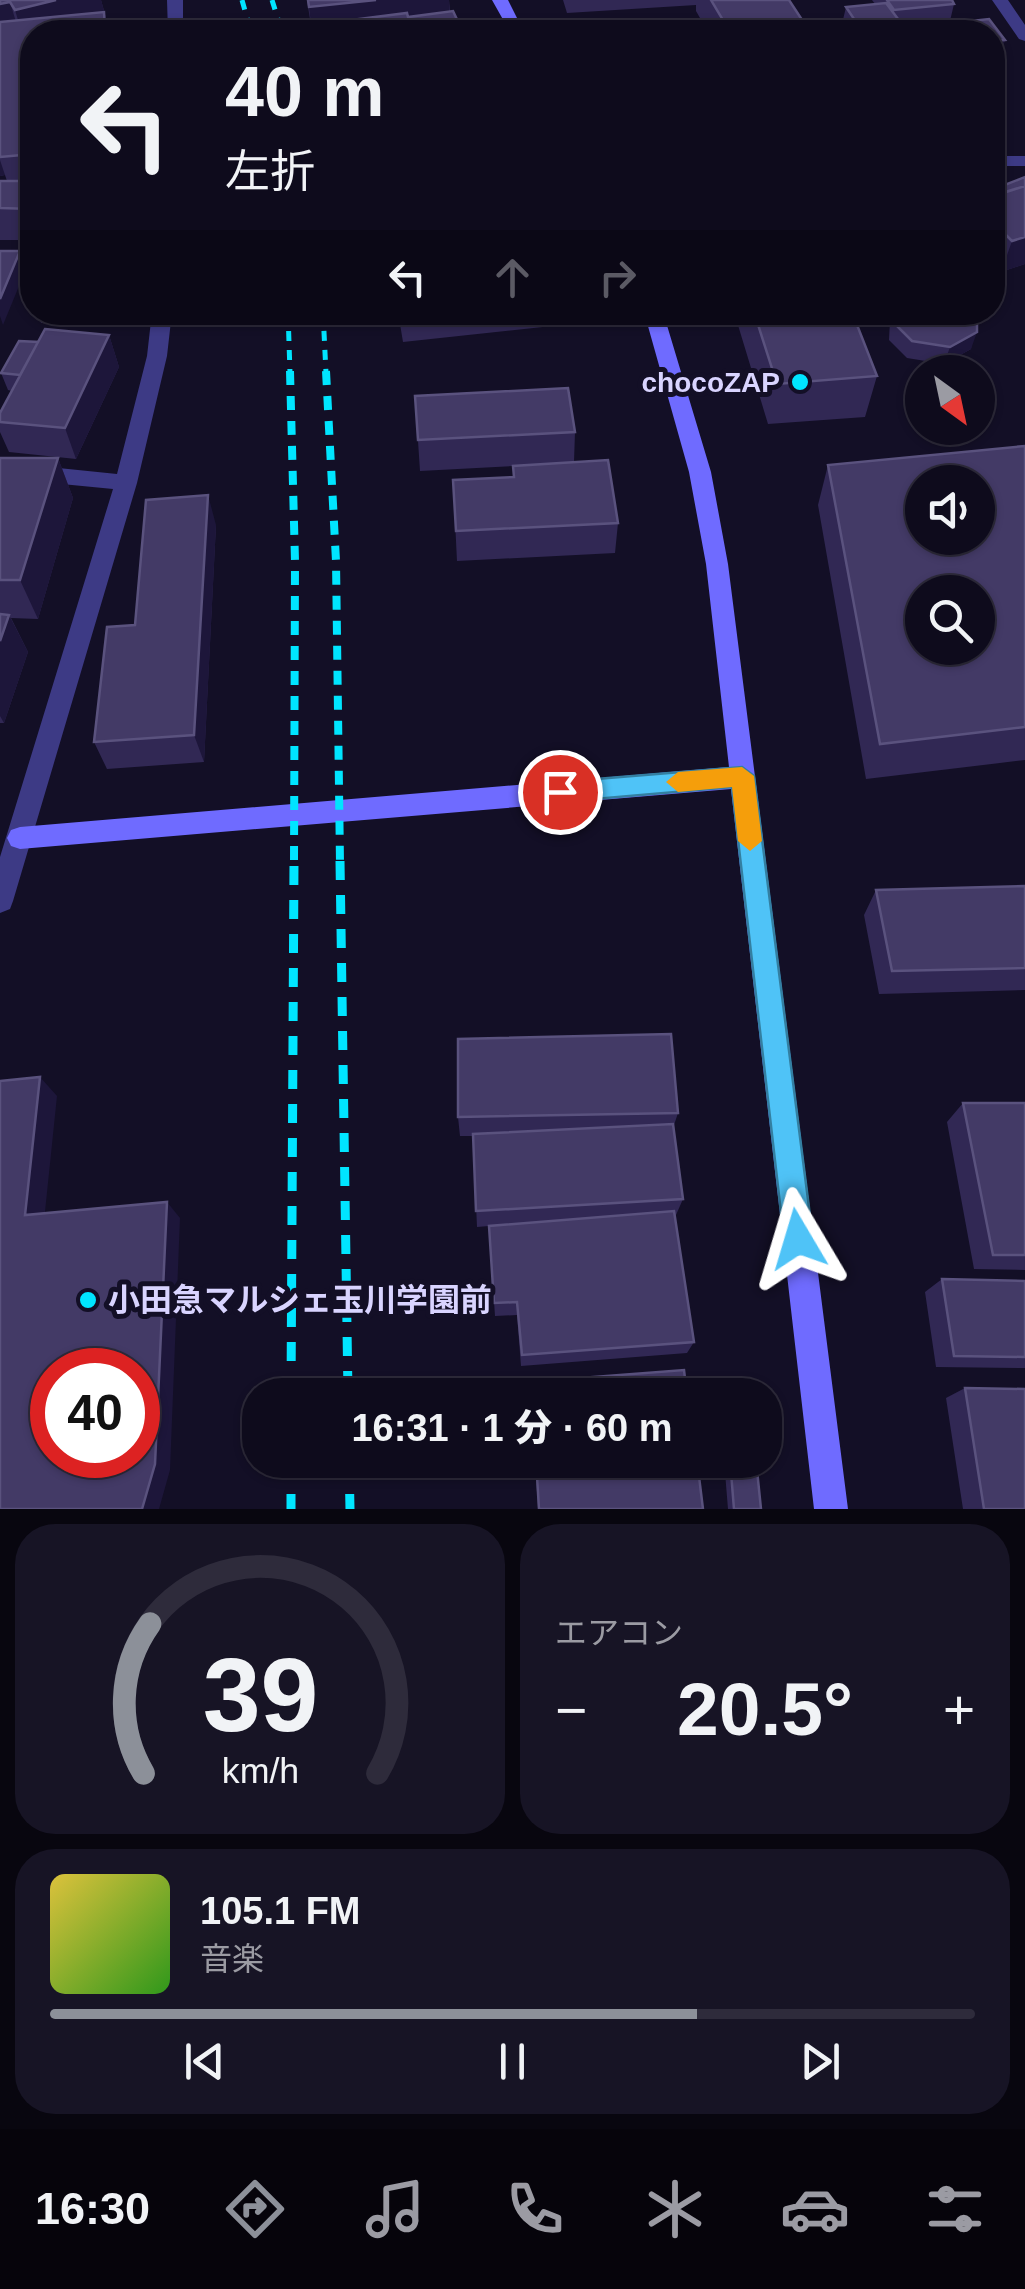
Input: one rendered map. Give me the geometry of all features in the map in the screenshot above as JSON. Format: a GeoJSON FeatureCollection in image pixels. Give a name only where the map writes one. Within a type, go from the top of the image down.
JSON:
{"type":"FeatureCollection","features":[{"type":"Feature","properties":{"kind":"street"},"geometry":{"type":"LineString","coordinates":[[1000,0],[1025,36]]}},
{"type":"Feature","properties":{"kind":"street"},"geometry":{"type":"LineString","coordinates":[[0,901],[126,484],[157,356],[161,325]]}},
{"type":"Feature","properties":{"kind":"street"},"geometry":{"type":"LineString","coordinates":[[657,325],[700,472],[716,564],[832,1509]]}},
{"type":"Feature","properties":{"kind":"street"},"geometry":{"type":"LineString","coordinates":[[0,470],[126,484]]}},
{"type":"Feature","properties":{"kind":"street"},"geometry":{"type":"LineString","coordinates":[[20,838],[742,776]]}},
{"type":"Feature","properties":{"kind":"building"},"geometry":{"type":"Polygon","coordinates":[[[0,0],[56,0],[15,10],[10,2],[0,4],[0,0]]]}},
{"type":"Feature","properties":{"kind":"building"},"geometry":{"type":"Polygon","coordinates":[[[308,0],[376,0],[309,7],[308,0]]]}},
{"type":"Feature","properties":{"kind":"building"},"geometry":{"type":"Polygon","coordinates":[[[711,0],[789,0],[802,20],[723,20],[711,0]]]}},
{"type":"Feature","properties":{"kind":"building"},"geometry":{"type":"Polygon","coordinates":[[[887,0],[952,0],[954,4],[894,10],[887,0]]]}},
{"type":"Feature","properties":{"kind":"building"},"geometry":{"type":"Polygon","coordinates":[[[886,3],[899,20],[855,20],[846,7],[886,3]]]}},
{"type":"Feature","properties":{"kind":"building"},"geometry":{"type":"Polygon","coordinates":[[[453,11],[457,20],[351,20],[407,13],[408,17],[453,11]]]}},
{"type":"Feature","properties":{"kind":"building"},"geometry":{"type":"Polygon","coordinates":[[[104,12],[104,20],[21,20],[104,12]]]}},
{"type":"Feature","properties":{"kind":"building"},"geometry":{"type":"Polygon","coordinates":[[[20,20],[20,155],[0,157],[0,22],[20,20]]]}},
{"type":"Feature","properties":{"kind":"building"},"geometry":{"type":"Polygon","coordinates":[[[1025,177],[1025,186],[1005,192],[1005,185],[1025,177]]]}},
{"type":"Feature","properties":{"kind":"building"},"geometry":{"type":"Polygon","coordinates":[[[0,181],[20,181],[20,209],[0,208],[0,181]]]}},
{"type":"Feature","properties":{"kind":"building"},"geometry":{"type":"Polygon","coordinates":[[[1025,186],[1025,237],[1012,241],[1005,234],[1005,192],[1025,186]]]}},
{"type":"Feature","properties":{"kind":"building"},"geometry":{"type":"Polygon","coordinates":[[[0,251],[20,251],[0,299],[0,251]]]}},
{"type":"Feature","properties":{"kind":"building"},"geometry":{"type":"Polygon","coordinates":[[[758,325],[857,325],[877,376],[777,384],[758,325]]]}},
{"type":"Feature","properties":{"kind":"building"},"geometry":{"type":"Polygon","coordinates":[[[896,325],[977,325],[977,332],[950,347],[912,341],[896,325]]]}},
{"type":"Feature","properties":{"kind":"building"},"geometry":{"type":"Polygon","coordinates":[[[45,329],[109,335],[65,428],[0,422],[0,413],[45,329]]]}},
{"type":"Feature","properties":{"kind":"building"},"geometry":{"type":"Polygon","coordinates":[[[19,341],[38,342],[20,375],[1,373],[19,341]]]}},
{"type":"Feature","properties":{"kind":"building"},"geometry":{"type":"Polygon","coordinates":[[[568,388],[575,432],[418,440],[415,396],[568,388]]]}},
{"type":"Feature","properties":{"kind":"building"},"geometry":{"type":"Polygon","coordinates":[[[1025,446],[1025,727],[880,744],[828,465],[1025,446]]]}},
{"type":"Feature","properties":{"kind":"building"},"geometry":{"type":"Polygon","coordinates":[[[0,458],[58,458],[20,580],[0,580],[0,458]]]}},
{"type":"Feature","properties":{"kind":"building"},"geometry":{"type":"Polygon","coordinates":[[[608,460],[618,523],[456,531],[453,480],[514,477],[513,466],[608,460]]]}},
{"type":"Feature","properties":{"kind":"building"},"geometry":{"type":"Polygon","coordinates":[[[208,495],[194,735],[94,742],[107,627],[135,625],[146,500],[208,495]]]}},
{"type":"Feature","properties":{"kind":"building"},"geometry":{"type":"Polygon","coordinates":[[[0,614],[9,615],[0,641],[0,614]]]}},
{"type":"Feature","properties":{"kind":"building"},"geometry":{"type":"Polygon","coordinates":[[[1025,886],[1025,968],[892,971],[876,890],[1025,886]]]}},
{"type":"Feature","properties":{"kind":"building"},"geometry":{"type":"Polygon","coordinates":[[[671,1034],[678,1113],[458,1117],[458,1039],[671,1034]]]}},
{"type":"Feature","properties":{"kind":"building","name":"小田急マルシェ玉川学園前"},"geometry":{"type":"Polygon","coordinates":[[[40,1077],[25,1215],[167,1202],[160,1355],[160,1348],[30,1348],[30,1478],[151,1478],[142,1509],[0,1509],[0,1081],[40,1077]]]}},
{"type":"Feature","properties":{"kind":"building"},"geometry":{"type":"Polygon","coordinates":[[[963,1103],[1025,1103],[1025,1255],[993,1255],[963,1103]]]}},
{"type":"Feature","properties":{"kind":"building"},"geometry":{"type":"Polygon","coordinates":[[[673,1124],[683,1199],[476,1211],[473,1134],[673,1124]]]}},
{"type":"Feature","properties":{"kind":"building"},"geometry":{"type":"Polygon","coordinates":[[[674,1211],[694,1342],[522,1355],[517,1302],[494,1303],[489,1226],[674,1211]]]}},
{"type":"Feature","properties":{"kind":"building"},"geometry":{"type":"Polygon","coordinates":[[[942,1279],[1025,1281],[1025,1357],[954,1356],[942,1279]]]}},
{"type":"Feature","properties":{"kind":"building"},"geometry":{"type":"Polygon","coordinates":[[[684,1370],[685,1378],[581,1378],[684,1370]]]}},
{"type":"Feature","properties":{"kind":"building"},"geometry":{"type":"Polygon","coordinates":[[[965,1388],[1025,1389],[1025,1509],[984,1509],[965,1388]]]}},
{"type":"Feature","properties":{"kind":"building"},"geometry":{"type":"Polygon","coordinates":[[[537,1478],[699,1478],[703,1509],[539,1509],[537,1478]]]}},
{"type":"Feature","properties":{"kind":"building"},"geometry":{"type":"Polygon","coordinates":[[[731,1478],[758,1478],[761,1509],[734,1509],[731,1478]]]}},
{"type":"Feature","properties":{"kind":"railway"},"geometry":{"type":"LineString","coordinates":[[242,0],[248,20]]}},
{"type":"Feature","properties":{"kind":"railway"},"geometry":{"type":"LineString","coordinates":[[272,0],[278,20]]}},
{"type":"Feature","properties":{"kind":"railway"},"geometry":{"type":"LineString","coordinates":[[288,325],[290,373]]}},
{"type":"Feature","properties":{"kind":"railway"},"geometry":{"type":"LineString","coordinates":[[324,325],[326,373]]}},
{"type":"Feature","properties":{"kind":"railway"},"geometry":{"type":"LineString","coordinates":[[290,371],[295,561],[294,863]]}},
{"type":"Feature","properties":{"kind":"railway"},"geometry":{"type":"LineString","coordinates":[[326,371],[336,561],[340,863]]}},
{"type":"Feature","properties":{"kind":"railway"},"geometry":{"type":"LineString","coordinates":[[291,1378],[294,861]]}},
{"type":"Feature","properties":{"kind":"railway"},"geometry":{"type":"LineString","coordinates":[[340,861],[348,1378]]}},
{"type":"Feature","properties":{"kind":"railway"},"geometry":{"type":"LineString","coordinates":[[291,1478],[291,1509]]}},
{"type":"Feature","properties":{"kind":"railway"},"geometry":{"type":"LineString","coordinates":[[349,1478],[350,1509]]}},
{"type":"Feature","properties":{"kind":"slow traffic"},"geometry":{"type":"LineString","coordinates":[[678,782],[742,776],[750,841]]}},
{"type":"Feature","properties":{"kind":"place","name":"chocoZAP"},"geometry":{"type":"Point","coordinates":[800,382]}},
{"type":"Feature","properties":{"kind":"place","name":"小田急マルシェ玉川学園前"},"geometry":{"type":"Point","coordinates":[88,1300]}},
{"type":"Feature","properties":{"kind":"route"},"geometry":{"type":"LineString","coordinates":[[560,792],[742,776],[798,1239]]}}]}
